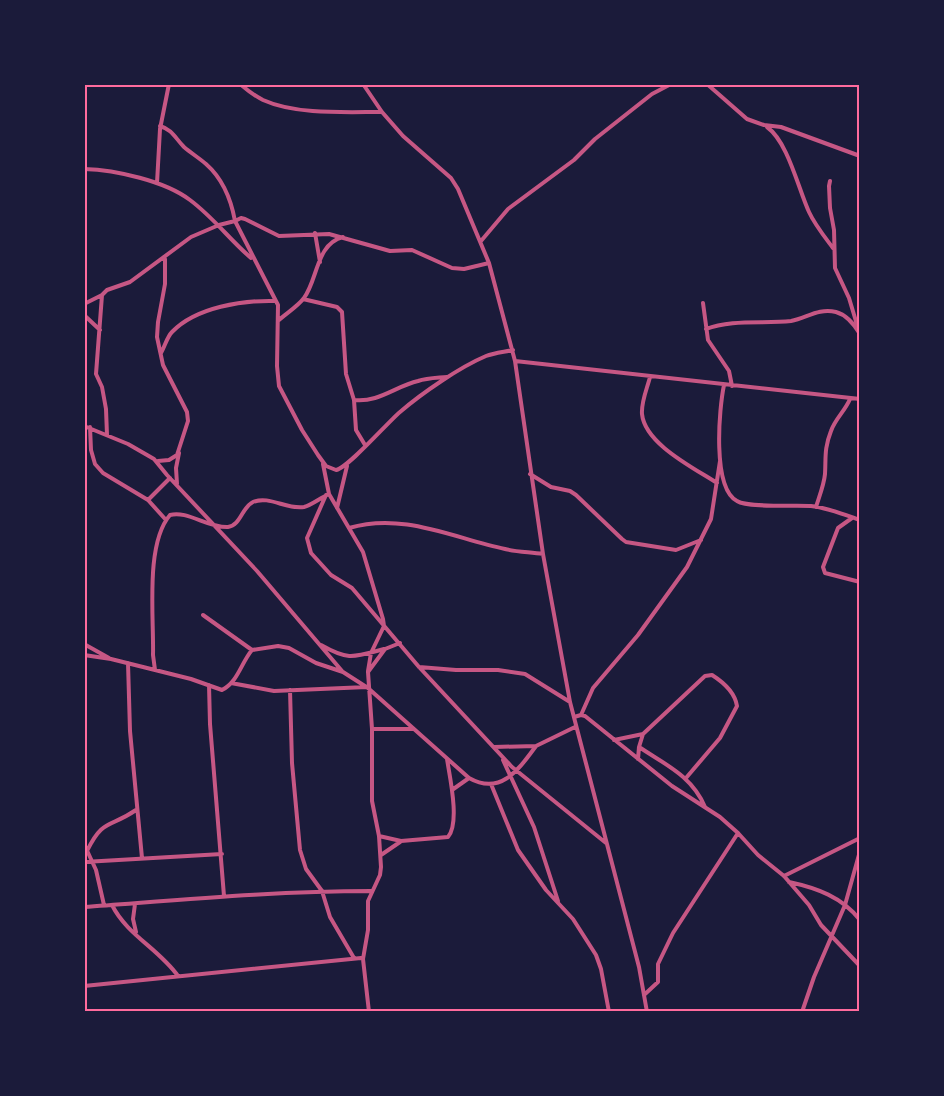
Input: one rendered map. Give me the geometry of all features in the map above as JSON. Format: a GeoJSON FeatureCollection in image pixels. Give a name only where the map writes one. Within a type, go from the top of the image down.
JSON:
{"type":"FeatureCollection","features":[{"type":"Feature","properties":{"kind":"street"},"geometry":{"type":"LineString","coordinates":[[157,183],[160,126],[169,84]]}},
{"type":"Feature","properties":{"kind":"street"},"geometry":{"type":"LineString","coordinates":[[240,84],[262,100],[276,105],[314,111],[382,112]]}},
{"type":"Feature","properties":{"kind":"street"},"geometry":{"type":"LineString","coordinates":[[363,84],[382,112],[403,136],[451,178],[458,189],[489,263],[513,350],[543,554],[575,727],[639,967],[647,1012]]}},
{"type":"Feature","properties":{"kind":"street"},"geometry":{"type":"LineString","coordinates":[[481,242],[508,209],[574,160],[595,139],[652,94],[671,84]]}},
{"type":"Feature","properties":{"kind":"street"},"geometry":{"type":"LineString","coordinates":[[708,84],[742,116],[764,125],[781,127],[860,156]]}},
{"type":"Feature","properties":{"kind":"street"},"geometry":{"type":"LineString","coordinates":[[764,125],[777,136],[808,211],[833,248]]}},
{"type":"Feature","properties":{"kind":"street"},"geometry":{"type":"LineString","coordinates":[[160,126],[172,131],[183,146],[207,165],[219,178],[228,193],[235,221],[279,310],[277,366],[279,386],[302,430],[329,469],[336,470],[347,465],[401,411],[450,377],[487,356],[513,350]]}},
{"type":"Feature","properties":{"kind":"street"},"geometry":{"type":"LineString","coordinates":[[84,169],[142,178],[177,192],[219,225],[237,247],[254,261]]}},
{"type":"Feature","properties":{"kind":"street"},"geometry":{"type":"LineString","coordinates":[[830,181],[835,268],[849,298],[860,333]]}},
{"type":"Feature","properties":{"kind":"street"},"geometry":{"type":"LineString","coordinates":[[84,304],[107,290],[130,282],[191,237],[219,225],[245,219],[279,236],[315,233],[345,237],[390,251],[412,250],[452,268],[464,269],[489,263]]}},
{"type":"Feature","properties":{"kind":"street"},"geometry":{"type":"LineString","coordinates":[[315,233],[320,262]]}},
{"type":"Feature","properties":{"kind":"street"},"geometry":{"type":"LineString","coordinates":[[278,321],[303,299],[325,248],[345,237]]}},
{"type":"Feature","properties":{"kind":"street"},"geometry":{"type":"LineString","coordinates":[[165,258],[165,284],[157,337],[163,365],[188,416],[176,468],[177,486]]}},
{"type":"Feature","properties":{"kind":"street"},"geometry":{"type":"LineString","coordinates":[[102,295],[96,374],[102,387],[106,409],[107,436]]}},
{"type":"Feature","properties":{"kind":"street"},"geometry":{"type":"LineString","coordinates":[[303,299],[337,307],[342,312],[346,374],[354,400],[356,430],[365,445]]}},
{"type":"Feature","properties":{"kind":"street"},"geometry":{"type":"LineString","coordinates":[[160,353],[169,335],[191,319],[219,307],[239,302],[276,301]]}},
{"type":"Feature","properties":{"kind":"street"},"geometry":{"type":"LineString","coordinates":[[703,303],[708,340],[729,371],[732,386]]}},
{"type":"Feature","properties":{"kind":"street"},"geometry":{"type":"LineString","coordinates":[[706,329],[751,321],[794,320],[808,314],[828,311],[840,313],[850,320],[860,333]]}},
{"type":"Feature","properties":{"kind":"street"},"geometry":{"type":"LineString","coordinates":[[84,315],[100,330]]}},
{"type":"Feature","properties":{"kind":"street"},"geometry":{"type":"LineString","coordinates":[[515,361],[860,399]]}},
{"type":"Feature","properties":{"kind":"street"},"geometry":{"type":"LineString","coordinates":[[354,400],[363,401],[374,398],[418,381],[450,377]]}},
{"type":"Feature","properties":{"kind":"street"},"geometry":{"type":"LineString","coordinates":[[650,377],[642,412],[648,430],[665,449],[717,483]]}},
{"type":"Feature","properties":{"kind":"street"},"geometry":{"type":"LineString","coordinates":[[581,715],[593,688],[638,635],[687,567],[711,519],[720,461],[720,407],[724,385]]}},
{"type":"Feature","properties":{"kind":"street"},"geometry":{"type":"LineString","coordinates":[[816,507],[824,479],[824,461],[831,430],[845,411],[850,399]]}},
{"type":"Feature","properties":{"kind":"street"},"geometry":{"type":"LineString","coordinates":[[84,426],[128,444],[158,461],[177,486],[257,571],[343,672]]}},
{"type":"Feature","properties":{"kind":"street"},"geometry":{"type":"LineString","coordinates":[[90,427],[91,450],[95,464],[103,472],[148,500],[166,520]]}},
{"type":"Feature","properties":{"kind":"street"},"geometry":{"type":"LineString","coordinates":[[158,461],[172,459],[179,452]]}},
{"type":"Feature","properties":{"kind":"street"},"geometry":{"type":"LineString","coordinates":[[322,461],[327,495],[363,552],[384,627],[371,653],[368,672],[372,729],[372,801],[381,856],[380,875],[368,901],[368,930],[363,959],[369,1012]]}},
{"type":"Feature","properties":{"kind":"street"},"geometry":{"type":"LineString","coordinates":[[720,461],[723,481],[733,499],[738,502],[828,508],[860,520]]}},
{"type":"Feature","properties":{"kind":"street"},"geometry":{"type":"LineString","coordinates":[[337,509],[347,465]]}},
{"type":"Feature","properties":{"kind":"street"},"geometry":{"type":"LineString","coordinates":[[530,474],[551,488],[570,491],[576,495],[627,542],[676,550],[702,539]]}},
{"type":"Feature","properties":{"kind":"street"},"geometry":{"type":"LineString","coordinates":[[148,500],[170,478]]}},
{"type":"Feature","properties":{"kind":"street"},"geometry":{"type":"LineString","coordinates":[[155,670],[153,655],[154,557],[158,539],[170,515],[183,515],[216,527],[232,526],[254,501],[261,500],[304,507],[327,495]]}},
{"type":"Feature","properties":{"kind":"street"},"geometry":{"type":"LineString","coordinates":[[327,495],[308,538],[311,553],[331,574],[352,588],[419,667],[517,771],[606,843]]}},
{"type":"Feature","properties":{"kind":"street"},"geometry":{"type":"LineString","coordinates":[[853,517],[838,528],[823,567],[825,573],[860,582]]}},
{"type":"Feature","properties":{"kind":"street"},"geometry":{"type":"LineString","coordinates":[[349,528],[366,523],[396,523],[429,528],[507,550],[543,554]]}},
{"type":"Feature","properties":{"kind":"street"},"geometry":{"type":"LineString","coordinates":[[203,615],[252,650],[278,646],[289,648],[316,663],[343,672],[368,687],[447,759],[477,783],[499,783],[517,771],[536,746]]}},
{"type":"Feature","properties":{"kind":"street"},"geometry":{"type":"LineString","coordinates":[[317,642],[344,656],[353,657],[400,643]]}},
{"type":"Feature","properties":{"kind":"street"},"geometry":{"type":"LineString","coordinates":[[84,644],[111,659]]}},
{"type":"Feature","properties":{"kind":"street"},"geometry":{"type":"LineString","coordinates":[[368,672],[385,649]]}},
{"type":"Feature","properties":{"kind":"street"},"geometry":{"type":"LineString","coordinates":[[84,655],[128,663],[222,690],[235,679],[240,666],[252,650]]}},
{"type":"Feature","properties":{"kind":"street"},"geometry":{"type":"LineString","coordinates":[[128,663],[130,731],[142,858]]}},
{"type":"Feature","properties":{"kind":"street"},"geometry":{"type":"LineString","coordinates":[[419,667],[498,670],[525,674],[570,702]]}},
{"type":"Feature","properties":{"kind":"street"},"geometry":{"type":"LineString","coordinates":[[613,741],[643,734],[708,675],[717,679],[737,701],[735,711],[720,738],[686,778]]}},
{"type":"Feature","properties":{"kind":"street"},"geometry":{"type":"LineString","coordinates":[[230,683],[257,689],[290,690],[368,687]]}},
{"type":"Feature","properties":{"kind":"street"},"geometry":{"type":"LineString","coordinates":[[209,685],[224,896]]}},
{"type":"Feature","properties":{"kind":"street"},"geometry":{"type":"LineString","coordinates":[[290,690],[292,763],[300,850],[306,869],[322,891],[330,917],[354,958]]}},
{"type":"Feature","properties":{"kind":"street"},"geometry":{"type":"LineString","coordinates":[[573,717],[581,715],[589,719],[613,741],[738,833],[758,855],[784,876],[809,905],[817,920],[860,966]]}},
{"type":"Feature","properties":{"kind":"street"},"geometry":{"type":"LineString","coordinates":[[493,747],[536,746],[575,727]]}},
{"type":"Feature","properties":{"kind":"street"},"geometry":{"type":"LineString","coordinates":[[372,729],[415,729]]}},
{"type":"Feature","properties":{"kind":"street"},"geometry":{"type":"LineString","coordinates":[[638,760],[643,734]]}},
{"type":"Feature","properties":{"kind":"street"},"geometry":{"type":"LineString","coordinates":[[639,747],[686,778],[705,807]]}},
{"type":"Feature","properties":{"kind":"street"},"geometry":{"type":"LineString","coordinates":[[502,756],[509,776],[534,827],[558,902]]}},
{"type":"Feature","properties":{"kind":"street"},"geometry":{"type":"LineString","coordinates":[[381,856],[387,849],[401,842],[448,837],[452,832],[452,790],[447,759]]}},
{"type":"Feature","properties":{"kind":"street"},"geometry":{"type":"LineString","coordinates":[[452,790],[469,778]]}},
{"type":"Feature","properties":{"kind":"street"},"geometry":{"type":"LineString","coordinates":[[491,784],[518,850],[546,890],[586,937],[596,955],[609,1012]]}},
{"type":"Feature","properties":{"kind":"street"},"geometry":{"type":"LineString","coordinates":[[87,851],[102,826],[128,816],[137,809]]}},
{"type":"Feature","properties":{"kind":"street"},"geometry":{"type":"LineString","coordinates":[[644,995],[658,982],[658,964],[673,933],[738,833]]}},
{"type":"Feature","properties":{"kind":"street"},"geometry":{"type":"LineString","coordinates":[[379,836],[401,842]]}},
{"type":"Feature","properties":{"kind":"street"},"geometry":{"type":"LineString","coordinates":[[784,876],[860,838]]}},
{"type":"Feature","properties":{"kind":"street"},"geometry":{"type":"LineString","coordinates":[[84,844],[96,870],[104,905]]}},
{"type":"Feature","properties":{"kind":"street"},"geometry":{"type":"LineString","coordinates":[[802,1012],[831,935],[845,905],[860,851]]}},
{"type":"Feature","properties":{"kind":"street"},"geometry":{"type":"LineString","coordinates":[[84,862],[222,854]]}},
{"type":"Feature","properties":{"kind":"street"},"geometry":{"type":"LineString","coordinates":[[789,882],[816,888],[845,905],[860,920]]}},
{"type":"Feature","properties":{"kind":"street"},"geometry":{"type":"LineString","coordinates":[[84,907],[224,896],[372,891]]}},
{"type":"Feature","properties":{"kind":"street"},"geometry":{"type":"LineString","coordinates":[[135,904],[134,929],[137,935]]}},
{"type":"Feature","properties":{"kind":"street"},"geometry":{"type":"LineString","coordinates":[[112,905],[126,927],[178,976]]}},
{"type":"Feature","properties":{"kind":"street"},"geometry":{"type":"LineString","coordinates":[[84,986],[276,968],[354,958],[363,959]]}}]}
